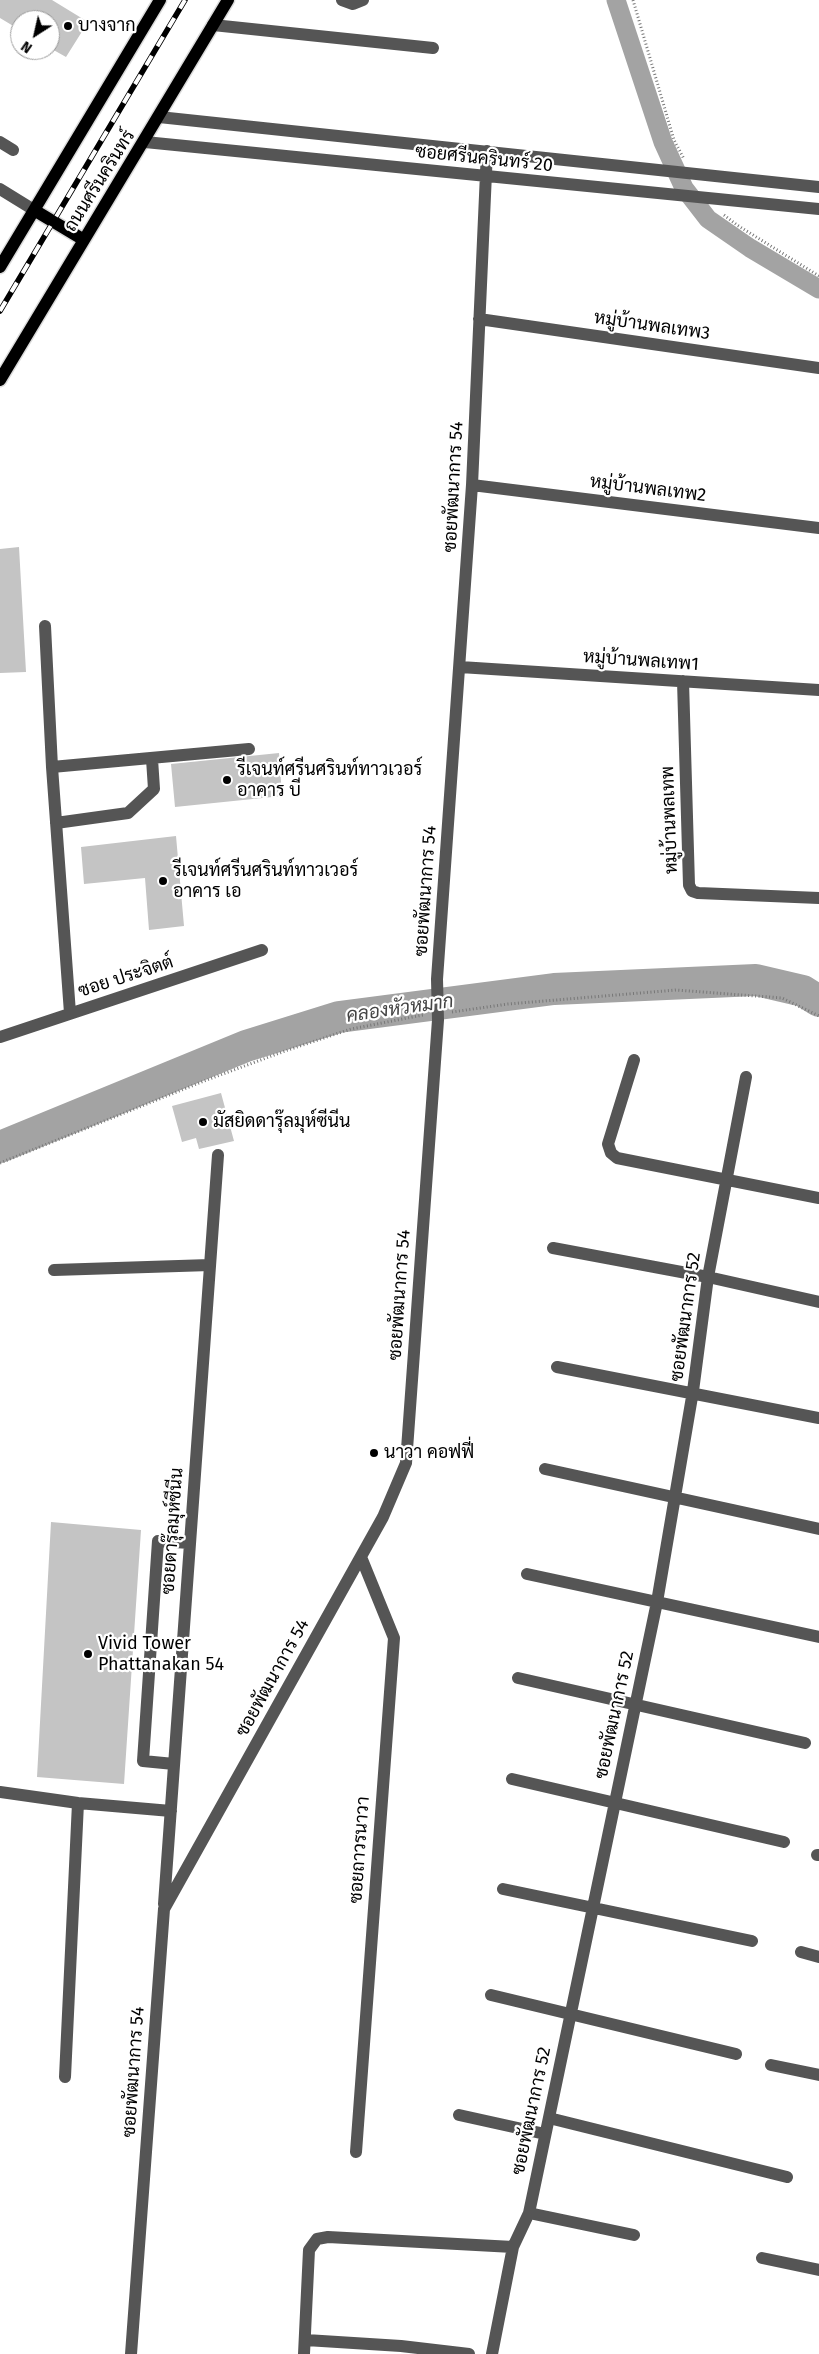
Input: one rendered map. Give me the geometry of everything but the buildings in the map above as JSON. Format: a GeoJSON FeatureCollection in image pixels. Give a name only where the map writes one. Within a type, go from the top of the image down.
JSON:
{"type":"FeatureCollection","features":[{"type":"Feature","properties":{"kind":"main road"},"geometry":{"type":"LineString","coordinates":[[0,267],[160,0]]}},
{"type":"Feature","properties":{"kind":"main road","name":"ถนนศรีนครินทร์"},"geometry":{"type":"LineString","coordinates":[[0,380],[145,142],[228,0]]}},
{"type":"Feature","properties":{"kind":"main road"},"geometry":{"type":"LineString","coordinates":[[34,210],[84,240]]}},
{"type":"Feature","properties":{"kind":"street"},"geometry":{"type":"LineString","coordinates":[[342,0],[353,4],[363,0]]}},
{"type":"Feature","properties":{"kind":"street"},"geometry":{"type":"LineString","coordinates":[[213,25],[433,48]]}},
{"type":"Feature","properties":{"kind":"street","name":"ซอยศรีนครินทร์ 20"},"geometry":{"type":"LineString","coordinates":[[159,117],[819,186]]}},
{"type":"Feature","properties":{"kind":"street"},"geometry":{"type":"LineString","coordinates":[[0,142],[13,150]]}},
{"type":"Feature","properties":{"kind":"street","name":"ซอยศรีนครินทร์ 20"},"geometry":{"type":"LineString","coordinates":[[145,142],[819,209]]}},
{"type":"Feature","properties":{"kind":"street","name":"ซอยพัฒนาการ 54"},"geometry":{"type":"LineString","coordinates":[[131,2354],[164,1909],[383,1517],[406,1463],[440,1016],[437,979],[472,485],[487,151]]}},
{"type":"Feature","properties":{"kind":"street"},"geometry":{"type":"LineString","coordinates":[[0,189],[34,210]]}},
{"type":"Feature","properties":{"kind":"street","name":"หมู่บ้านพลเทพ3"},"geometry":{"type":"LineString","coordinates":[[480,319],[819,368]]}},
{"type":"Feature","properties":{"kind":"street","name":"หมู่บ้านพลเทพ2"},"geometry":{"type":"LineString","coordinates":[[472,485],[819,528]]}},
{"type":"Feature","properties":{"kind":"street"},"geometry":{"type":"LineString","coordinates":[[45,626],[52,767],[70,1013]]}},
{"type":"Feature","properties":{"kind":"street","name":"หมู่บ้านพลเทพ1"},"geometry":{"type":"LineString","coordinates":[[460,666],[819,690]]}},
{"type":"Feature","properties":{"kind":"street","name":"หมู่บ้านพลเทพ"},"geometry":{"type":"LineString","coordinates":[[683,681],[689,885],[692,892],[698,894],[819,898]]}},
{"type":"Feature","properties":{"kind":"street"},"geometry":{"type":"LineString","coordinates":[[52,767],[248,749]]}},
{"type":"Feature","properties":{"kind":"street"},"geometry":{"type":"LineString","coordinates":[[56,823],[128,814],[154,789],[152,759]]}},
{"type":"Feature","properties":{"kind":"street","name":"ซอย ประจิตต์"},"geometry":{"type":"LineString","coordinates":[[0,1037],[262,950]]}},
{"type":"Feature","properties":{"kind":"street"},"geometry":{"type":"LineString","coordinates":[[634,1060],[608,1144],[611,1153],[617,1158],[819,1198]]}},
{"type":"Feature","properties":{"kind":"street","name":"ซอยพัฒนาการ 52"},"geometry":{"type":"LineString","coordinates":[[492,2354],[513,2246],[529,2213],[657,1602],[693,1391],[708,1277],[746,1077]]}},
{"type":"Feature","properties":{"kind":"street","name":"ซอยดารุ๊ลมุห์ซีนีน"},"geometry":{"type":"LineString","coordinates":[[164,1909],[218,1155]]}},
{"type":"Feature","properties":{"kind":"street"},"geometry":{"type":"LineString","coordinates":[[553,1248],[708,1277],[819,1302]]}},
{"type":"Feature","properties":{"kind":"street"},"geometry":{"type":"LineString","coordinates":[[54,1270],[210,1266]]}},
{"type":"Feature","properties":{"kind":"street"},"geometry":{"type":"LineString","coordinates":[[557,1367],[693,1391],[819,1418]]}},
{"type":"Feature","properties":{"kind":"street"},"geometry":{"type":"LineString","coordinates":[[545,1469],[819,1529]]}},
{"type":"Feature","properties":{"kind":"street"},"geometry":{"type":"LineString","coordinates":[[174,1764],[143,1761],[158,1541],[190,1543]]}},
{"type":"Feature","properties":{"kind":"street","name":"ซอยถาวรนาวา"},"geometry":{"type":"LineString","coordinates":[[356,2152],[394,1638],[361,1557]]}},
{"type":"Feature","properties":{"kind":"street"},"geometry":{"type":"LineString","coordinates":[[526,1574],[819,1637]]}},
{"type":"Feature","properties":{"kind":"street"},"geometry":{"type":"LineString","coordinates":[[518,1678],[805,1743]]}},
{"type":"Feature","properties":{"kind":"street"},"geometry":{"type":"LineString","coordinates":[[512,1780],[784,1842]]}},
{"type":"Feature","properties":{"kind":"street"},"geometry":{"type":"LineString","coordinates":[[0,1792],[78,1803],[171,1812]]}},
{"type":"Feature","properties":{"kind":"street"},"geometry":{"type":"LineString","coordinates":[[65,2077],[78,1803]]}},
{"type":"Feature","properties":{"kind":"street"},"geometry":{"type":"LineString","coordinates":[[503,1889],[752,1941]]}},
{"type":"Feature","properties":{"kind":"street"},"geometry":{"type":"LineString","coordinates":[[801,1952],[819,1956]]}},
{"type":"Feature","properties":{"kind":"street"},"geometry":{"type":"LineString","coordinates":[[491,1996],[736,2054]]}},
{"type":"Feature","properties":{"kind":"street"},"geometry":{"type":"LineString","coordinates":[[772,2065],[819,2075]]}},
{"type":"Feature","properties":{"kind":"street"},"geometry":{"type":"LineString","coordinates":[[459,2115],[545,2134]]}},
{"type":"Feature","properties":{"kind":"street"},"geometry":{"type":"LineString","coordinates":[[549,2118],[787,2177]]}},
{"type":"Feature","properties":{"kind":"street"},"geometry":{"type":"LineString","coordinates":[[529,2213],[634,2235]]}},
{"type":"Feature","properties":{"kind":"street"},"geometry":{"type":"LineString","coordinates":[[304,2354],[310,2250],[317,2239],[328,2237],[513,2246]]}},
{"type":"Feature","properties":{"kind":"street"},"geometry":{"type":"LineString","coordinates":[[762,2258],[819,2270]]}},
{"type":"Feature","properties":{"kind":"street"},"geometry":{"type":"LineString","coordinates":[[306,2340],[400,2346],[469,2354]]}},
{"type":"Feature","properties":{"kind":"path"},"geometry":{"type":"LineString","coordinates":[[633,0],[674,140],[686,164]]}},
{"type":"Feature","properties":{"kind":"path"},"geometry":{"type":"LineString","coordinates":[[722,214],[819,276]]}},
{"type":"Feature","properties":{"kind":"path"},"geometry":{"type":"LineString","coordinates":[[440,1016],[508,1004],[676,990],[782,998],[819,1016]]}},
{"type":"Feature","properties":{"kind":"path"},"geometry":{"type":"LineString","coordinates":[[0,1163],[204,1081],[313,1042],[351,1029],[424,1015]]}},
{"type":"Feature","properties":{"kind":"waterway"},"geometry":{"type":"LineString","coordinates":[[616,0],[663,142],[684,188],[708,219],[750,248],[819,289]]}},
{"type":"Feature","properties":{"kind":"waterway","name":"คลองหัวหมาก"},"geometry":{"type":"LineString","coordinates":[[0,1147],[246,1046],[339,1017],[554,989],[756,980],[803,991],[819,1001]]}},
{"type":"Feature","properties":{"kind":"railway"},"geometry":{"type":"LineString","coordinates":[[0,311],[185,0]]}},
{"type":"Feature","properties":{"kind":"place","name":"บางจาก"},"geometry":{"type":"Point","coordinates":[68,26]}},
{"type":"Feature","properties":{"kind":"place","name":"รีเจนท์ศรีนศรินท์ทาวเวอร์ อาคาร บี"},"geometry":{"type":"Point","coordinates":[227,780]}},
{"type":"Feature","properties":{"kind":"place","name":"รีเจนท์ศรีนศรินท์ทาวเวอร์ อาคาร เอ"},"geometry":{"type":"Point","coordinates":[163,881]}},
{"type":"Feature","properties":{"kind":"place","name":"มัสยิดดารุ๊ลมุห์ซีนีน"},"geometry":{"type":"Point","coordinates":[203,1122]}},
{"type":"Feature","properties":{"kind":"place","name":"นาวา คอฟฟี่"},"geometry":{"type":"Point","coordinates":[374,1453]}},
{"type":"Feature","properties":{"kind":"place","name":"Vivid Tower Phattanakan 54"},"geometry":{"type":"Point","coordinates":[88,1654]}}]}
